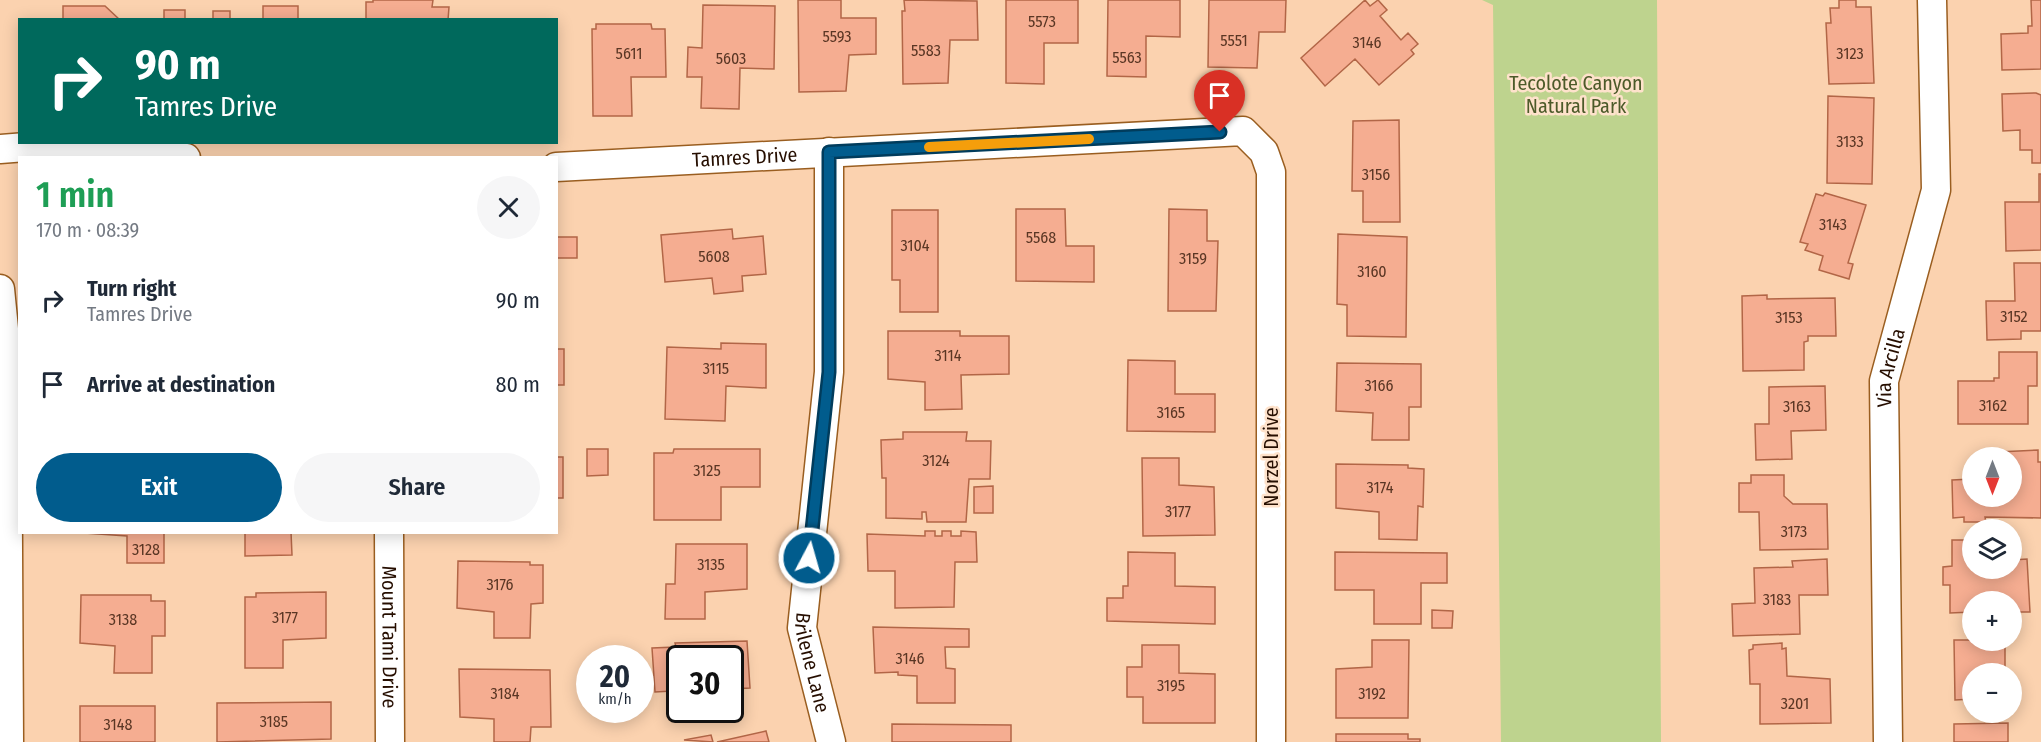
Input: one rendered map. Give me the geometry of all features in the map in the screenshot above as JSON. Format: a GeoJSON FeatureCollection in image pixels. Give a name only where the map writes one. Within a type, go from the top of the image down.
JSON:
{"type":"FeatureCollection","features":[{"type":"Feature","properties":{"kind":"street","name":"Via Arcilla"},"geometry":{"type":"LineString","coordinates":[[1888,742],[1884,381],[1935,190],[1932,0]]}},
{"type":"Feature","properties":{"kind":"street","name":"Tamres Drive"},"geometry":{"type":"LineString","coordinates":[[558,166],[1243,131],[1264,152],[1271,172]]}},
{"type":"Feature","properties":{"kind":"street"},"geometry":{"type":"LineString","coordinates":[[0,149],[51,145],[165,156]]}},
{"type":"Feature","properties":{"kind":"street","name":"Brilene Lane"},"geometry":{"type":"LineString","coordinates":[[829,152],[829,372],[801,628],[831,742]]}},
{"type":"Feature","properties":{"kind":"street","name":"Norzel Drive"},"geometry":{"type":"LineString","coordinates":[[1271,172],[1271,742]]}},
{"type":"Feature","properties":{"kind":"street"},"geometry":{"type":"LineString","coordinates":[[0,289],[7,358],[9,742]]}},
{"type":"Feature","properties":{"kind":"street","name":"Mount Tami Drive"},"geometry":{"type":"LineString","coordinates":[[389,534],[390,742]]}},
{"type":"Feature","properties":{"kind":"green space","name":"Tecolote Canyon Natural Park"},"geometry":{"type":"Polygon","coordinates":[[[1482,0],[1657,0],[1661,742],[1501,742],[1493,5],[1482,0]]]}},
{"type":"Feature","properties":{"kind":"building"},"geometry":{"type":"Polygon","coordinates":[[[373,0],[433,0],[432,7],[449,7],[448,18],[366,18],[366,2],[373,2],[373,0]]]}},
{"type":"Feature","properties":{"kind":"building"},"geometry":{"type":"Polygon","coordinates":[[[798,0],[841,0],[841,18],[876,18],[876,54],[849,55],[846,91],[799,92],[798,0]]]}},
{"type":"Feature","properties":{"kind":"building"},"geometry":{"type":"Polygon","coordinates":[[[904,0],[977,1],[978,40],[950,40],[948,83],[903,84],[902,11],[905,11],[904,0]]]}},
{"type":"Feature","properties":{"kind":"building"},"geometry":{"type":"Polygon","coordinates":[[[1006,0],[1078,0],[1078,43],[1044,43],[1044,84],[1006,83],[1006,0]]]}},
{"type":"Feature","properties":{"kind":"building"},"geometry":{"type":"Polygon","coordinates":[[[1108,0],[1180,0],[1180,37],[1146,36],[1146,77],[1107,76],[1108,0]]]}},
{"type":"Feature","properties":{"kind":"building"},"geometry":{"type":"Polygon","coordinates":[[[1209,0],[1286,0],[1285,32],[1259,32],[1257,68],[1208,67],[1209,0]]]}},
{"type":"Feature","properties":{"kind":"building"},"geometry":{"type":"Polygon","coordinates":[[[1365,0],[1370,6],[1378,0],[1387,10],[1380,16],[1401,40],[1408,33],[1418,44],[1411,50],[1414,54],[1379,85],[1355,59],[1325,86],[1301,58],[1365,0]]]}},
{"type":"Feature","properties":{"kind":"building"},"geometry":{"type":"Polygon","coordinates":[[[1839,0],[1856,0],[1856,7],[1871,7],[1874,83],[1829,84],[1826,23],[1831,23],[1830,8],[1839,8],[1839,0]]]}},
{"type":"Feature","properties":{"kind":"building"},"geometry":{"type":"Polygon","coordinates":[[[2031,0],[2041,0],[2041,69],[2002,70],[2001,34],[2028,33],[2028,26],[2032,26],[2031,0]]]}},
{"type":"Feature","properties":{"kind":"building"},"geometry":{"type":"Polygon","coordinates":[[[703,5],[775,6],[774,69],[740,68],[739,109],[701,108],[702,77],[687,77],[688,47],[702,48],[703,5]]]}},
{"type":"Feature","properties":{"kind":"building"},"geometry":{"type":"Polygon","coordinates":[[[63,6],[105,6],[118,18],[63,18],[63,6]]]}},
{"type":"Feature","properties":{"kind":"building"},"geometry":{"type":"Polygon","coordinates":[[[263,6],[298,6],[298,18],[263,18],[263,6]]]}},
{"type":"Feature","properties":{"kind":"building"},"geometry":{"type":"Polygon","coordinates":[[[164,10],[185,10],[185,18],[164,18],[164,10]]]}},
{"type":"Feature","properties":{"kind":"building"},"geometry":{"type":"Polygon","coordinates":[[[213,11],[230,11],[230,18],[213,18],[213,11]]]}},
{"type":"Feature","properties":{"kind":"building"},"geometry":{"type":"Polygon","coordinates":[[[596,24],[651,24],[652,29],[665,29],[666,77],[631,77],[632,116],[593,116],[592,29],[596,29],[596,24]]]}},
{"type":"Feature","properties":{"kind":"building"},"geometry":{"type":"Polygon","coordinates":[[[2036,93],[2041,95],[2041,163],[2032,163],[2032,150],[2020,150],[2020,130],[2003,131],[2002,94],[2036,93]]]}},
{"type":"Feature","properties":{"kind":"building"},"geometry":{"type":"Polygon","coordinates":[[[1828,96],[1874,98],[1872,184],[1827,183],[1828,96]]]}},
{"type":"Feature","properties":{"kind":"building"},"geometry":{"type":"Polygon","coordinates":[[[1399,120],[1400,222],[1363,222],[1363,191],[1352,191],[1353,121],[1399,120]]]}},
{"type":"Feature","properties":{"kind":"building"},"geometry":{"type":"Polygon","coordinates":[[[2039,174],[2041,174],[2041,250],[2006,251],[2005,202],[2039,202],[2039,174]]]}},
{"type":"Feature","properties":{"kind":"building"},"geometry":{"type":"Polygon","coordinates":[[[1825,193],[1866,205],[1848,263],[1853,264],[1849,279],[1819,270],[1823,256],[1805,250],[1808,244],[1800,242],[1816,194],[1823,196],[1825,193]]]}},
{"type":"Feature","properties":{"kind":"building"},"geometry":{"type":"Polygon","coordinates":[[[1016,209],[1065,209],[1066,246],[1094,246],[1094,282],[1016,281],[1016,209]]]}},
{"type":"Feature","properties":{"kind":"building"},"geometry":{"type":"Polygon","coordinates":[[[1169,209],[1207,210],[1207,241],[1218,241],[1216,311],[1168,311],[1169,209]]]}},
{"type":"Feature","properties":{"kind":"building"},"geometry":{"type":"Polygon","coordinates":[[[892,210],[938,210],[938,312],[900,312],[900,280],[892,280],[892,210]]]}},
{"type":"Feature","properties":{"kind":"building"},"geometry":{"type":"Polygon","coordinates":[[[732,229],[733,239],[763,236],[766,274],[742,276],[743,291],[714,294],[712,278],[665,282],[661,235],[732,229]]]}},
{"type":"Feature","properties":{"kind":"building"},"geometry":{"type":"Polygon","coordinates":[[[1338,234],[1407,237],[1406,337],[1347,336],[1347,305],[1337,304],[1338,234]]]}},
{"type":"Feature","properties":{"kind":"building"},"geometry":{"type":"Polygon","coordinates":[[[558,237],[577,237],[577,258],[558,258],[558,237]]]}},
{"type":"Feature","properties":{"kind":"building"},"geometry":{"type":"Polygon","coordinates":[[[2014,263],[2041,263],[2041,331],[2021,331],[2021,339],[1987,340],[1986,301],[2015,301],[2014,263]]]}},
{"type":"Feature","properties":{"kind":"building"},"geometry":{"type":"Polygon","coordinates":[[[1767,295],[1767,299],[1835,298],[1836,336],[1808,336],[1808,341],[1804,342],[1804,370],[1743,371],[1742,296],[1767,295]]]}},
{"type":"Feature","properties":{"kind":"building"},"geometry":{"type":"Polygon","coordinates":[[[888,331],[960,331],[960,336],[1009,336],[1009,374],[961,375],[962,409],[925,410],[925,382],[888,379],[888,331]]]}},
{"type":"Feature","properties":{"kind":"building"},"geometry":{"type":"Polygon","coordinates":[[[721,343],[766,344],[766,388],[726,386],[725,421],[665,419],[667,347],[721,349],[721,343]]]}},
{"type":"Feature","properties":{"kind":"building"},"geometry":{"type":"Polygon","coordinates":[[[558,349],[564,349],[564,385],[558,385],[558,349]]]}},
{"type":"Feature","properties":{"kind":"building"},"geometry":{"type":"Polygon","coordinates":[[[1999,352],[2037,352],[2037,386],[2028,386],[2028,424],[1958,424],[1958,381],[1994,381],[1994,378],[1999,378],[1999,352]]]}},
{"type":"Feature","properties":{"kind":"building"},"geometry":{"type":"Polygon","coordinates":[[[1128,360],[1175,361],[1175,394],[1215,394],[1215,432],[1127,431],[1128,360]]]}},
{"type":"Feature","properties":{"kind":"building"},"geometry":{"type":"Polygon","coordinates":[[[1337,363],[1421,364],[1421,407],[1409,407],[1409,440],[1372,440],[1373,413],[1336,411],[1337,363]]]}},
{"type":"Feature","properties":{"kind":"building"},"geometry":{"type":"Polygon","coordinates":[[[1825,386],[1826,430],[1791,431],[1792,459],[1756,460],[1755,424],[1769,424],[1769,387],[1825,386]]]}},
{"type":"Feature","properties":{"kind":"building"},"geometry":{"type":"Polygon","coordinates":[[[903,432],[967,432],[966,441],[991,441],[990,479],[969,479],[966,522],[927,522],[926,512],[922,512],[922,519],[886,518],[886,478],[882,478],[881,440],[903,439],[903,432]]]}},
{"type":"Feature","properties":{"kind":"building"},"geometry":{"type":"Polygon","coordinates":[[[587,449],[608,449],[608,475],[587,476],[587,449]]]}},
{"type":"Feature","properties":{"kind":"building"},"geometry":{"type":"Polygon","coordinates":[[[674,449],[760,449],[760,487],[721,487],[721,520],[654,520],[654,453],[673,453],[674,449]]]}},
{"type":"Feature","properties":{"kind":"building"},"geometry":{"type":"Polygon","coordinates":[[[2038,450],[2038,462],[2041,462],[2041,518],[1953,518],[1952,480],[1962,480],[1962,507],[2022,507],[2022,451],[2038,450]]]}},
{"type":"Feature","properties":{"kind":"building"},"geometry":{"type":"Polygon","coordinates":[[[558,457],[563,457],[563,498],[558,498],[558,457]]]}},
{"type":"Feature","properties":{"kind":"building"},"geometry":{"type":"Polygon","coordinates":[[[1142,458],[1179,458],[1179,485],[1214,487],[1215,535],[1143,536],[1142,458]]]}},
{"type":"Feature","properties":{"kind":"building"},"geometry":{"type":"Polygon","coordinates":[[[1336,464],[1408,465],[1408,468],[1424,469],[1423,507],[1418,506],[1417,540],[1379,539],[1379,512],[1336,508],[1336,464]]]}},
{"type":"Feature","properties":{"kind":"building"},"geometry":{"type":"Polygon","coordinates":[[[1751,475],[1784,475],[1784,496],[1793,504],[1827,504],[1828,549],[1760,550],[1759,512],[1739,512],[1739,483],[1751,483],[1751,475]]]}},
{"type":"Feature","properties":{"kind":"building"},"geometry":{"type":"Polygon","coordinates":[[[993,486],[993,513],[974,513],[974,487],[993,486]]]}},
{"type":"Feature","properties":{"kind":"building"},"geometry":{"type":"Polygon","coordinates":[[[925,531],[935,531],[935,536],[942,536],[942,531],[951,531],[951,536],[961,536],[961,531],[976,532],[977,562],[955,562],[954,607],[895,608],[895,571],[868,571],[867,534],[925,536],[925,531]]]}},
{"type":"Feature","properties":{"kind":"building"},"geometry":{"type":"Polygon","coordinates":[[[98,534],[164,534],[164,563],[127,563],[127,536],[98,534]]]}},
{"type":"Feature","properties":{"kind":"building"},"geometry":{"type":"Polygon","coordinates":[[[245,534],[291,534],[292,555],[245,556],[245,534]]]}},
{"type":"Feature","properties":{"kind":"building"},"geometry":{"type":"Polygon","coordinates":[[[1952,540],[1962,540],[1962,579],[2022,579],[2022,559],[2027,559],[2030,612],[2022,612],[2022,591],[1962,591],[1962,612],[1950,613],[1950,585],[1943,585],[1943,567],[1952,566],[1952,540]]]}},
{"type":"Feature","properties":{"kind":"building"},"geometry":{"type":"Polygon","coordinates":[[[676,544],[747,544],[747,589],[705,592],[705,619],[665,619],[666,584],[675,584],[676,544]]]}},
{"type":"Feature","properties":{"kind":"building"},"geometry":{"type":"Polygon","coordinates":[[[1128,552],[1175,553],[1175,586],[1215,587],[1215,624],[1107,621],[1107,598],[1123,598],[1123,586],[1128,586],[1128,552]]]}},
{"type":"Feature","properties":{"kind":"building"},"geometry":{"type":"Polygon","coordinates":[[[1335,552],[1447,553],[1447,583],[1421,583],[1421,624],[1374,624],[1374,590],[1335,590],[1335,552]]]}},
{"type":"Feature","properties":{"kind":"building"},"geometry":{"type":"Polygon","coordinates":[[[1827,559],[1828,595],[1799,595],[1800,634],[1733,636],[1732,604],[1755,603],[1754,568],[1793,567],[1792,561],[1827,559]]]}},
{"type":"Feature","properties":{"kind":"building"},"geometry":{"type":"Polygon","coordinates":[[[458,561],[530,562],[530,565],[543,565],[543,603],[531,604],[530,638],[494,638],[494,612],[457,608],[458,561]]]}},
{"type":"Feature","properties":{"kind":"building"},"geometry":{"type":"Polygon","coordinates":[[[326,592],[326,638],[283,640],[283,668],[245,668],[245,597],[256,597],[256,593],[326,592]]]}},
{"type":"Feature","properties":{"kind":"building"},"geometry":{"type":"Polygon","coordinates":[[[81,595],[151,595],[151,601],[165,601],[165,636],[152,636],[152,673],[114,673],[115,646],[80,643],[81,595]]]}},
{"type":"Feature","properties":{"kind":"building"},"geometry":{"type":"Polygon","coordinates":[[[1432,610],[1453,611],[1452,628],[1432,628],[1432,610]]]}},
{"type":"Feature","properties":{"kind":"building"},"geometry":{"type":"Polygon","coordinates":[[[873,627],[969,629],[969,647],[945,647],[946,668],[955,669],[955,703],[917,703],[917,676],[898,675],[898,672],[875,673],[873,627]]]}},
{"type":"Feature","properties":{"kind":"building"},"geometry":{"type":"Polygon","coordinates":[[[1372,640],[1409,640],[1408,718],[1336,718],[1336,669],[1372,667],[1372,640]]]}},
{"type":"Feature","properties":{"kind":"building"},"geometry":{"type":"Polygon","coordinates":[[[1954,640],[1962,640],[1962,651],[2005,651],[2005,663],[1962,663],[1962,700],[1955,700],[1954,640]]]}},
{"type":"Feature","properties":{"kind":"building"},"geometry":{"type":"Polygon","coordinates":[[[747,641],[750,688],[744,688],[744,645],[676,645],[675,643],[747,641]]]}},
{"type":"Feature","properties":{"kind":"building"},"geometry":{"type":"Polygon","coordinates":[[[1782,643],[1782,649],[1786,648],[1787,676],[1830,679],[1831,723],[1760,724],[1760,684],[1750,684],[1749,650],[1753,649],[1753,645],[1782,643]]]}},
{"type":"Feature","properties":{"kind":"building"},"geometry":{"type":"Polygon","coordinates":[[[1142,645],[1179,645],[1179,673],[1215,674],[1215,723],[1143,723],[1143,697],[1127,697],[1127,667],[1142,667],[1142,645]]]}},
{"type":"Feature","properties":{"kind":"building"},"geometry":{"type":"Polygon","coordinates":[[[666,647],[666,691],[655,692],[654,648],[666,647]]]}},
{"type":"Feature","properties":{"kind":"building"},"geometry":{"type":"Polygon","coordinates":[[[459,669],[550,670],[551,727],[531,727],[530,742],[494,742],[494,719],[460,717],[459,669]]]}},
{"type":"Feature","properties":{"kind":"building"},"geometry":{"type":"Polygon","coordinates":[[[331,702],[331,739],[217,742],[217,703],[331,702]]]}},
{"type":"Feature","properties":{"kind":"building"},"geometry":{"type":"Polygon","coordinates":[[[80,706],[155,706],[155,742],[80,742],[80,706]]]}},
{"type":"Feature","properties":{"kind":"building"},"geometry":{"type":"Polygon","coordinates":[[[2008,723],[2008,742],[1954,742],[1954,724],[2008,723]]]}},
{"type":"Feature","properties":{"kind":"building"},"geometry":{"type":"Polygon","coordinates":[[[892,724],[1011,725],[1011,742],[892,742],[892,724]]]}},
{"type":"Feature","properties":{"kind":"building"},"geometry":{"type":"Polygon","coordinates":[[[766,731],[769,742],[717,742],[766,731]]]}},
{"type":"Feature","properties":{"kind":"building"},"geometry":{"type":"Polygon","coordinates":[[[1336,734],[1408,734],[1408,739],[1420,739],[1420,742],[1336,742],[1336,734]]]}},
{"type":"Feature","properties":{"kind":"building"},"geometry":{"type":"Polygon","coordinates":[[[711,735],[713,742],[684,740],[711,735]]]}},
{"type":"Feature","properties":{"kind":"slow traffic"},"geometry":{"type":"LineString","coordinates":[[929,147],[1089,139]]}},
{"type":"Feature","properties":{"kind":"route"},"geometry":{"type":"LineString","coordinates":[[809,558],[829,372],[829,152],[1220,132]]}}]}
